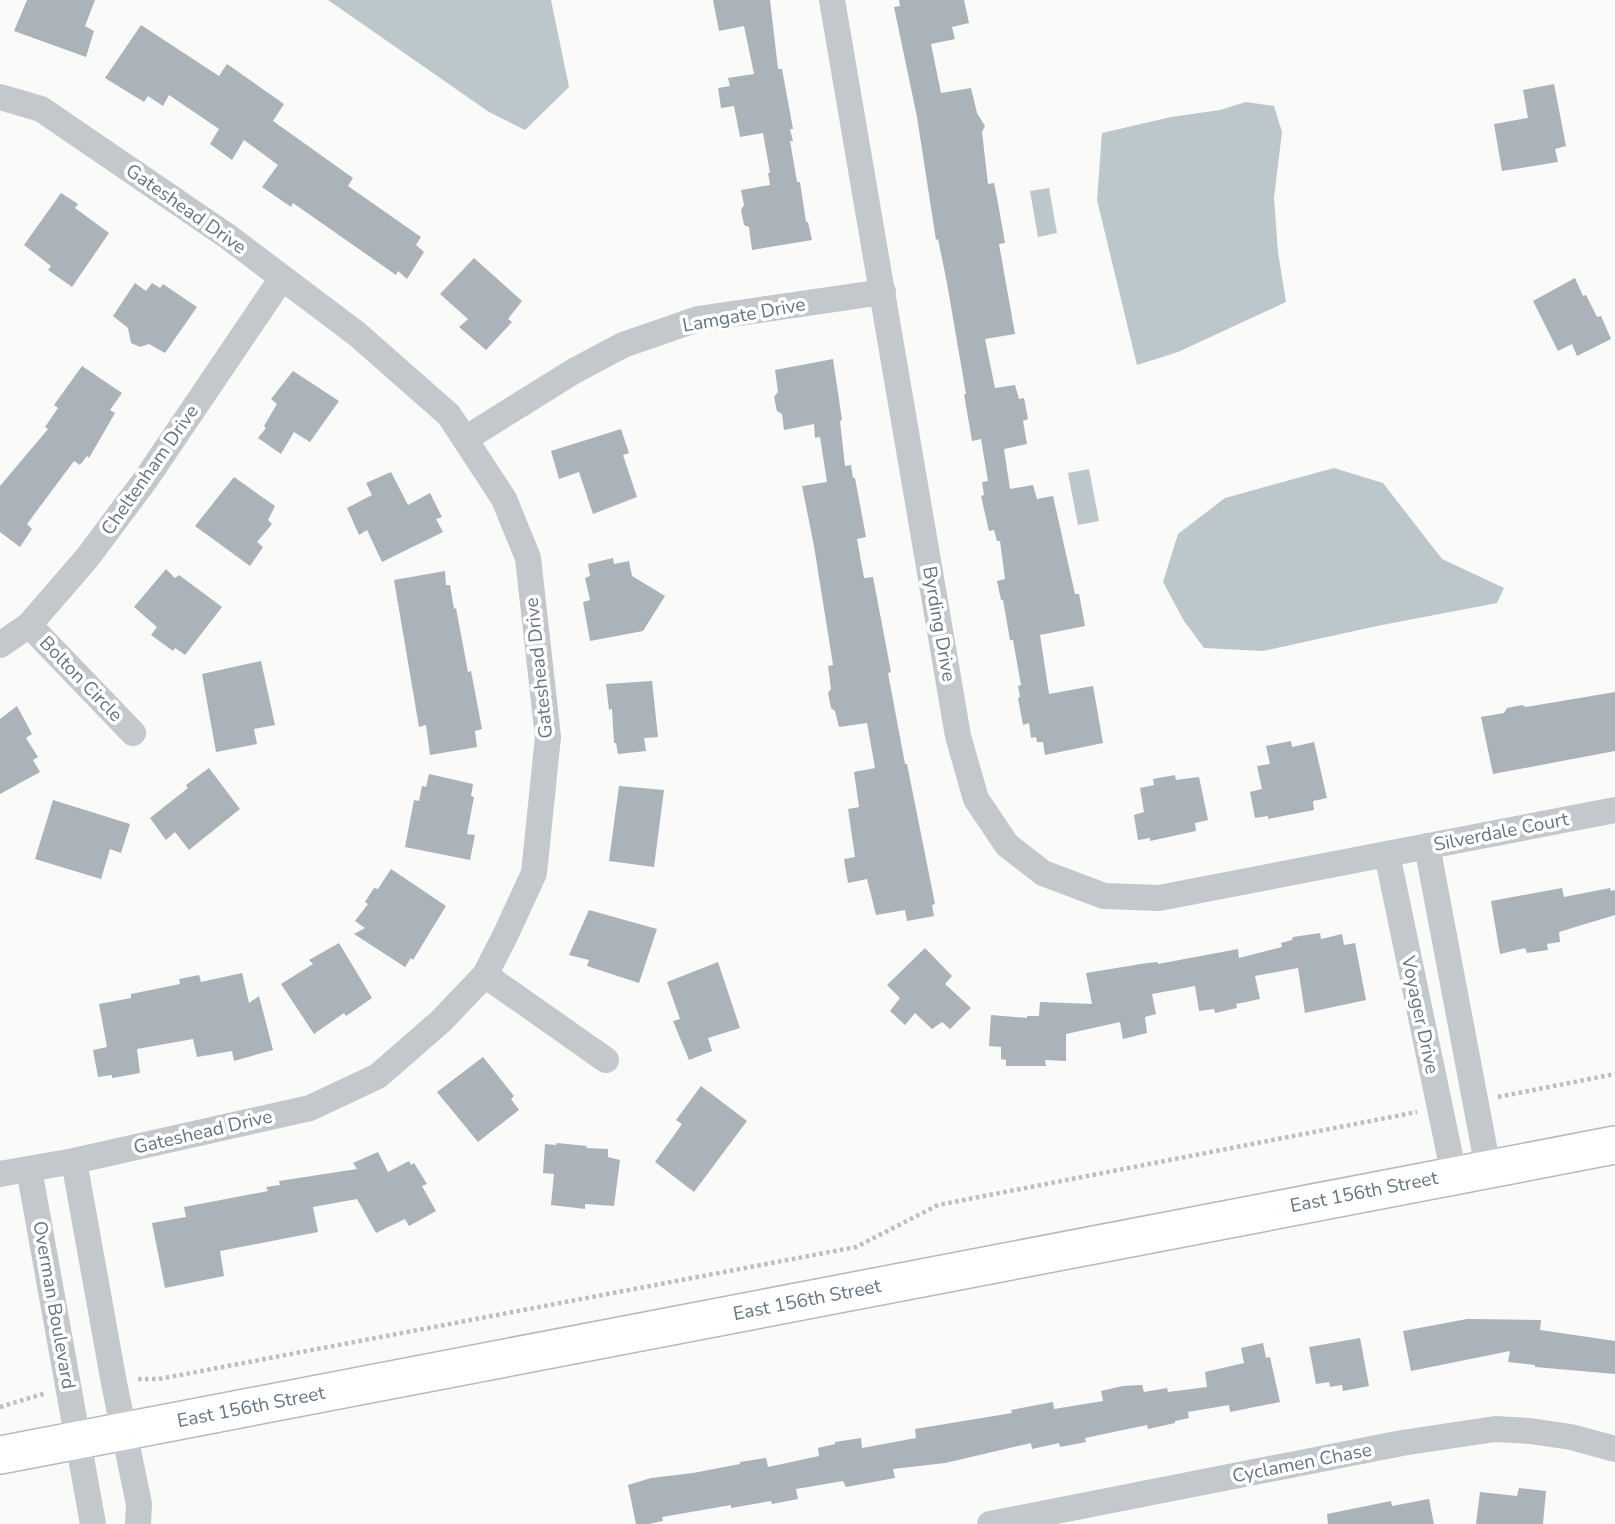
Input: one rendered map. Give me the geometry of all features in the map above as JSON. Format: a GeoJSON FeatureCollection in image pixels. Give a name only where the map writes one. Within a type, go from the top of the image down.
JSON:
{"type":"FeatureCollection","features":[{"type":"Feature","properties":{"kind":"street","name":"Byrding Drive"},"geometry":{"type":"LineString","coordinates":[[832,0],[958,736],[976,799],[1007,845],[1043,873],[1104,896],[1160,898],[1387,854]]}},
{"type":"Feature","properties":{"kind":"street","name":"Gateshead Drive"},"geometry":{"type":"LineString","coordinates":[[0,97],[41,109],[227,236],[357,334],[449,415],[504,499],[528,558],[548,737],[534,873],[485,975],[441,1021],[377,1076],[310,1108],[74,1161],[0,1174]]}},
{"type":"Feature","properties":{"kind":"street","name":"Cheltenham Drive"},"geometry":{"type":"LineString","coordinates":[[0,645],[29,625],[87,558],[146,479],[282,278]]}},
{"type":"Feature","properties":{"kind":"street","name":"Lamgate Drive"},"geometry":{"type":"LineString","coordinates":[[465,439],[574,371],[623,345],[698,319],[883,292]]}},
{"type":"Feature","properties":{"kind":"street","name":"Bolton Circle"},"geometry":{"type":"LineString","coordinates":[[29,625],[133,733]]}},
{"type":"Feature","properties":{"kind":"street","name":"Silverdale Court"},"geometry":{"type":"LineString","coordinates":[[1387,854],[1615,810]]}},
{"type":"Feature","properties":{"kind":"street"},"geometry":{"type":"LineString","coordinates":[[1427,846],[1475,1101],[1471,1172]]}},
{"type":"Feature","properties":{"kind":"street","name":"Voyager Drive"},"geometry":{"type":"LineString","coordinates":[[1387,854],[1440,1108],[1471,1172]]}},
{"type":"Feature","properties":{"kind":"street"},"geometry":{"type":"LineString","coordinates":[[485,975],[606,1060]]}},
{"type":"Feature","properties":{"kind":"street","name":"East 156th Street"},"geometry":{"type":"LineString","coordinates":[[0,1455],[1615,1145]]}},
{"type":"Feature","properties":{"kind":"street"},"geometry":{"type":"LineString","coordinates":[[74,1161],[139,1504],[138,1524]]}},
{"type":"Feature","properties":{"kind":"street","name":"Overman Boulevard"},"geometry":{"type":"LineString","coordinates":[[29,1169],[93,1524]]}},
{"type":"Feature","properties":{"kind":"street","name":"Cyclamen Chase"},"geometry":{"type":"LineString","coordinates":[[990,1524],[1455,1434],[1495,1429],[1571,1437],[1615,1449]]}},
{"type":"Feature","properties":{"kind":"path"},"geometry":{"type":"LineString","coordinates":[[1475,1101],[1615,1074]]}},
{"type":"Feature","properties":{"kind":"path"},"geometry":{"type":"LineString","coordinates":[[114,1383],[159,1379],[856,1247],[938,1205],[1440,1108]]}},
{"type":"Feature","properties":{"kind":"path"},"geometry":{"type":"LineString","coordinates":[[0,1407],[40,1394],[69,1390]]}},
{"type":"Feature","properties":{"kind":"shaded area"},"geometry":{"type":"Polygon","coordinates":[[[328,0],[551,0],[569,87],[525,130],[489,112],[328,0]]]}},
{"type":"Feature","properties":{"kind":"shaded area"},"geometry":{"type":"Polygon","coordinates":[[[1246,102],[1274,106],[1282,132],[1274,198],[1278,252],[1286,302],[1178,352],[1137,365],[1097,200],[1102,133],[1171,117],[1220,110],[1246,102]]]}},
{"type":"Feature","properties":{"kind":"shaded area"},"geometry":{"type":"Polygon","coordinates":[[[1049,188],[1057,233],[1038,237],[1030,191],[1049,188]]]}},
{"type":"Feature","properties":{"kind":"shaded area"},"geometry":{"type":"Polygon","coordinates":[[[1334,468],[1383,483],[1442,559],[1504,588],[1497,603],[1263,651],[1204,648],[1184,621],[1163,582],[1178,534],[1225,498],[1334,468]]]}},
{"type":"Feature","properties":{"kind":"shaded area"},"geometry":{"type":"Polygon","coordinates":[[[1089,469],[1099,521],[1078,525],[1068,473],[1089,469]]]}},
{"type":"Feature","properties":{"kind":"building"},"geometry":{"type":"Polygon","coordinates":[[[27,0],[95,0],[85,26],[94,31],[86,57],[14,31],[27,0]]]}},
{"type":"Feature","properties":{"kind":"building"},"geometry":{"type":"Polygon","coordinates":[[[713,0],[770,0],[778,69],[782,69],[793,129],[790,129],[793,141],[790,141],[797,182],[800,182],[806,222],[812,240],[752,250],[749,227],[744,225],[741,210],[744,205],[741,190],[770,185],[770,173],[763,133],[740,137],[734,106],[721,108],[718,88],[730,86],[728,78],[754,74],[744,26],[719,31],[713,0]]]}},
{"type":"Feature","properties":{"kind":"building"},"geometry":{"type":"Polygon","coordinates":[[[899,0],[964,0],[969,23],[952,27],[955,39],[931,44],[941,93],[971,88],[977,113],[985,126],[982,132],[988,184],[994,183],[998,203],[1005,243],[999,244],[1015,334],[985,339],[995,388],[1015,385],[1019,399],[1024,398],[1028,419],[1023,421],[1027,444],[1004,449],[1010,489],[1033,485],[1037,499],[1053,496],[1085,626],[1040,635],[1049,694],[1093,686],[1103,743],[1045,755],[1043,742],[1037,742],[1036,737],[1031,738],[1029,723],[1023,725],[1018,698],[1018,686],[1021,685],[1013,640],[1010,640],[997,581],[1005,579],[1000,541],[997,541],[994,530],[989,531],[981,496],[984,495],[982,482],[988,481],[981,439],[972,441],[947,283],[938,239],[936,240],[917,117],[894,7],[900,6],[899,0]]]}},
{"type":"Feature","properties":{"kind":"building"},"geometry":{"type":"Polygon","coordinates":[[[141,25],[219,76],[227,64],[284,104],[273,121],[353,178],[348,186],[421,237],[416,245],[424,252],[407,279],[398,271],[396,275],[293,203],[291,207],[262,187],[278,165],[244,140],[232,160],[210,144],[219,129],[169,95],[163,106],[148,96],[144,102],[105,78],[141,25]]]}},
{"type":"Feature","properties":{"kind":"building"},"geometry":{"type":"Polygon","coordinates":[[[1554,84],[1566,146],[1555,149],[1558,162],[1502,171],[1494,124],[1528,118],[1523,90],[1554,84]]]}},
{"type":"Feature","properties":{"kind":"building"},"geometry":{"type":"Polygon","coordinates":[[[61,193],[78,204],[75,208],[109,233],[72,287],[48,270],[51,266],[24,245],[61,193]]]}},
{"type":"Feature","properties":{"kind":"building"},"geometry":{"type":"Polygon","coordinates":[[[474,258],[522,301],[508,319],[512,322],[486,350],[459,327],[468,319],[440,294],[474,258]]]}},
{"type":"Feature","properties":{"kind":"building"},"geometry":{"type":"Polygon","coordinates":[[[1575,278],[1597,317],[1601,316],[1611,339],[1577,356],[1572,344],[1558,351],[1533,301],[1575,278]]]}},
{"type":"Feature","properties":{"kind":"building"},"geometry":{"type":"Polygon","coordinates":[[[135,283],[146,291],[152,283],[160,288],[163,284],[197,307],[165,353],[149,344],[140,347],[131,343],[128,328],[113,316],[135,283]]]}},
{"type":"Feature","properties":{"kind":"building"},"geometry":{"type":"Polygon","coordinates":[[[833,359],[842,420],[845,466],[851,465],[855,478],[866,537],[857,539],[864,578],[873,577],[905,764],[935,904],[932,905],[934,916],[907,921],[905,910],[876,915],[867,879],[848,883],[844,859],[855,857],[848,809],[859,807],[854,772],[875,768],[867,723],[839,727],[828,693],[831,689],[828,666],[833,665],[802,486],[827,482],[820,437],[815,438],[814,424],[784,430],[782,414],[777,411],[774,397],[778,392],[775,370],[833,359]]]}},
{"type":"Feature","properties":{"kind":"building"},"geometry":{"type":"Polygon","coordinates":[[[82,366],[122,393],[110,410],[115,413],[89,458],[87,456],[80,465],[74,461],[27,524],[32,529],[20,547],[0,532],[0,486],[48,429],[45,427],[58,408],[54,405],[82,366]]]}},
{"type":"Feature","properties":{"kind":"building"},"geometry":{"type":"Polygon","coordinates":[[[293,371],[339,401],[310,442],[294,432],[281,454],[258,438],[266,428],[264,426],[277,404],[271,399],[293,371]]]}},
{"type":"Feature","properties":{"kind":"building"},"geometry":{"type":"Polygon","coordinates":[[[621,429],[629,453],[623,455],[637,497],[593,514],[579,472],[559,479],[551,451],[621,429]]]}},
{"type":"Feature","properties":{"kind":"building"},"geometry":{"type":"Polygon","coordinates":[[[391,472],[408,505],[430,493],[442,517],[436,519],[443,532],[382,562],[367,530],[359,535],[347,508],[372,495],[366,483],[391,472]]]}},
{"type":"Feature","properties":{"kind":"building"},"geometry":{"type":"Polygon","coordinates":[[[234,477],[275,506],[268,520],[272,524],[257,542],[263,547],[250,566],[195,526],[234,477]]]}},
{"type":"Feature","properties":{"kind":"building"},"geometry":{"type":"Polygon","coordinates":[[[613,558],[614,564],[629,561],[632,576],[665,596],[643,631],[590,641],[583,602],[590,600],[585,578],[590,576],[588,564],[613,558]]]}},
{"type":"Feature","properties":{"kind":"building"},"geometry":{"type":"Polygon","coordinates":[[[166,569],[175,578],[179,575],[222,607],[185,655],[175,648],[173,651],[151,635],[157,627],[134,607],[166,569]]]}},
{"type":"Feature","properties":{"kind":"building"},"geometry":{"type":"Polygon","coordinates":[[[445,571],[446,585],[450,585],[454,609],[456,608],[468,672],[471,671],[482,729],[475,731],[477,747],[430,755],[426,725],[419,727],[394,580],[445,571]]]}},
{"type":"Feature","properties":{"kind":"building"},"geometry":{"type":"Polygon","coordinates":[[[261,661],[275,725],[254,729],[257,744],[216,752],[202,674],[261,661]]]}},
{"type":"Feature","properties":{"kind":"building"},"geometry":{"type":"Polygon","coordinates":[[[652,681],[658,737],[644,738],[646,751],[618,754],[606,684],[652,681]]]}},
{"type":"Feature","properties":{"kind":"building"},"geometry":{"type":"Polygon","coordinates":[[[1615,692],[1615,751],[1493,774],[1481,717],[1504,713],[1507,708],[1522,705],[1526,707],[1615,692]]]}},
{"type":"Feature","properties":{"kind":"building"},"geometry":{"type":"Polygon","coordinates":[[[17,706],[32,734],[26,738],[38,757],[33,760],[40,772],[0,794],[0,719],[17,706]]]}},
{"type":"Feature","properties":{"kind":"building"},"geometry":{"type":"Polygon","coordinates":[[[1291,741],[1292,747],[1314,742],[1327,798],[1313,801],[1314,810],[1268,819],[1268,816],[1255,818],[1250,792],[1262,789],[1257,766],[1270,764],[1266,746],[1291,741]]]}},
{"type":"Feature","properties":{"kind":"building"},"geometry":{"type":"Polygon","coordinates":[[[209,768],[240,809],[189,850],[175,832],[166,840],[150,818],[209,768]]]}},
{"type":"Feature","properties":{"kind":"building"},"geometry":{"type":"Polygon","coordinates":[[[429,774],[473,784],[471,796],[474,797],[467,834],[475,835],[470,860],[405,847],[414,800],[419,801],[422,786],[426,787],[429,774]]]}},
{"type":"Feature","properties":{"kind":"building"},"geometry":{"type":"Polygon","coordinates":[[[1175,775],[1176,780],[1199,777],[1208,820],[1195,823],[1196,831],[1150,841],[1150,838],[1138,840],[1134,815],[1144,812],[1140,788],[1154,785],[1153,779],[1175,775]]]}},
{"type":"Feature","properties":{"kind":"building"},"geometry":{"type":"Polygon","coordinates":[[[619,786],[664,790],[654,867],[609,861],[619,786]]]}},
{"type":"Feature","properties":{"kind":"building"},"geometry":{"type":"Polygon","coordinates":[[[53,800],[130,824],[121,853],[110,849],[101,879],[35,859],[53,800]]]}},
{"type":"Feature","properties":{"kind":"building"},"geometry":{"type":"Polygon","coordinates":[[[391,869],[446,906],[413,960],[411,958],[405,967],[354,934],[365,928],[355,921],[368,904],[365,902],[374,888],[378,889],[391,869]]]}},
{"type":"Feature","properties":{"kind":"building"},"geometry":{"type":"Polygon","coordinates":[[[1562,888],[1564,897],[1610,888],[1611,891],[1615,890],[1615,915],[1559,932],[1560,942],[1547,944],[1548,950],[1527,953],[1525,948],[1500,954],[1491,901],[1562,888]]]}},
{"type":"Feature","properties":{"kind":"building"},"geometry":{"type":"Polygon","coordinates":[[[589,910],[657,929],[639,983],[587,966],[589,960],[569,955],[589,910]]]}},
{"type":"Feature","properties":{"kind":"building"},"geometry":{"type":"Polygon","coordinates":[[[1320,933],[1321,939],[1342,934],[1344,945],[1355,943],[1366,1000],[1305,1013],[1298,968],[1255,976],[1260,999],[1236,1004],[1237,1008],[1215,1013],[1214,1009],[1199,1011],[1195,986],[1152,994],[1156,1014],[1145,1017],[1147,1033],[1123,1039],[1120,1022],[1066,1034],[1066,1061],[1045,1060],[1046,1066],[1006,1066],[1006,1060],[1001,1059],[1001,1047],[989,1046],[991,1015],[1027,1018],[1039,1016],[1040,1002],[1092,1004],[1086,973],[1147,963],[1158,964],[1238,949],[1239,958],[1282,947],[1281,943],[1292,940],[1293,937],[1320,933]]]}},
{"type":"Feature","properties":{"kind":"building"},"geometry":{"type":"Polygon","coordinates":[[[339,943],[372,998],[314,1034],[281,984],[313,964],[309,960],[339,943]]]}},
{"type":"Feature","properties":{"kind":"building"},"geometry":{"type":"Polygon","coordinates":[[[925,948],[952,976],[945,984],[971,1008],[950,1029],[942,1022],[932,1029],[915,1013],[905,1025],[890,1011],[900,998],[887,985],[925,948]]]}},
{"type":"Feature","properties":{"kind":"building"},"geometry":{"type":"Polygon","coordinates":[[[718,962],[740,1028],[708,1038],[712,1051],[689,1060],[673,1021],[680,1019],[667,982],[718,962]]]}},
{"type":"Feature","properties":{"kind":"building"},"geometry":{"type":"Polygon","coordinates":[[[242,973],[249,1003],[259,996],[273,1050],[234,1061],[232,1051],[197,1057],[193,1039],[137,1049],[140,1073],[112,1078],[112,1075],[98,1077],[93,1050],[107,1047],[99,1004],[180,984],[179,979],[199,975],[201,982],[242,973]]]}},
{"type":"Feature","properties":{"kind":"building"},"geometry":{"type":"Polygon","coordinates":[[[483,1057],[514,1096],[511,1099],[519,1110],[478,1142],[437,1092],[483,1057]]]}},
{"type":"Feature","properties":{"kind":"building"},"geometry":{"type":"Polygon","coordinates":[[[701,1086],[747,1121],[694,1192],[655,1162],[682,1124],[676,1120],[701,1086]]]}},
{"type":"Feature","properties":{"kind":"building"},"geometry":{"type":"Polygon","coordinates":[[[545,1144],[608,1149],[608,1157],[620,1160],[614,1206],[585,1204],[585,1209],[551,1205],[554,1174],[543,1173],[545,1144]]]}},
{"type":"Feature","properties":{"kind":"building"},"geometry":{"type":"Polygon","coordinates":[[[378,1152],[388,1172],[409,1161],[411,1165],[414,1163],[427,1184],[422,1186],[436,1211],[409,1226],[405,1219],[376,1233],[357,1199],[313,1207],[318,1232],[220,1251],[224,1276],[165,1288],[152,1223],[186,1217],[184,1207],[268,1191],[266,1187],[280,1185],[279,1181],[357,1169],[353,1163],[378,1152]]]}},
{"type":"Feature","properties":{"kind":"building"},"geometry":{"type":"Polygon","coordinates":[[[1467,1319],[1541,1320],[1540,1330],[1615,1341],[1615,1374],[1508,1362],[1510,1351],[1411,1371],[1403,1331],[1467,1319]]]}},
{"type":"Feature","properties":{"kind":"building"},"geometry":{"type":"Polygon","coordinates":[[[1360,1338],[1369,1386],[1343,1391],[1342,1385],[1330,1387],[1329,1382],[1316,1384],[1309,1347],[1360,1338]]]}},
{"type":"Feature","properties":{"kind":"building"},"geometry":{"type":"Polygon","coordinates":[[[1263,1343],[1266,1358],[1270,1357],[1280,1402],[1230,1412],[1229,1405],[1188,1412],[1189,1418],[1175,1423],[1148,1429],[1147,1425],[1085,1438],[1086,1442],[1060,1447],[1059,1443],[1032,1449],[1031,1443],[945,1463],[893,1469],[895,1478],[846,1487],[843,1481],[796,1489],[798,1499],[731,1508],[731,1505],[662,1517],[663,1521],[649,1524],[636,1524],[628,1485],[651,1478],[693,1473],[766,1458],[768,1467],[819,1456],[818,1448],[835,1442],[861,1438],[862,1448],[916,1438],[915,1429],[1012,1413],[1011,1410],[1053,1402],[1054,1409],[1103,1401],[1101,1391],[1123,1386],[1142,1385],[1144,1392],[1167,1388],[1168,1392],[1207,1387],[1205,1372],[1244,1363],[1241,1348],[1263,1343]]]}},
{"type":"Feature","properties":{"kind":"building"},"geometry":{"type":"Polygon","coordinates":[[[1519,1488],[1546,1491],[1543,1524],[1476,1524],[1480,1492],[1517,1496],[1519,1488]]]}},
{"type":"Feature","properties":{"kind":"building"},"geometry":{"type":"Polygon","coordinates":[[[1429,1499],[1434,1524],[1328,1524],[1327,1514],[1391,1501],[1392,1506],[1429,1499]]]}}]}
